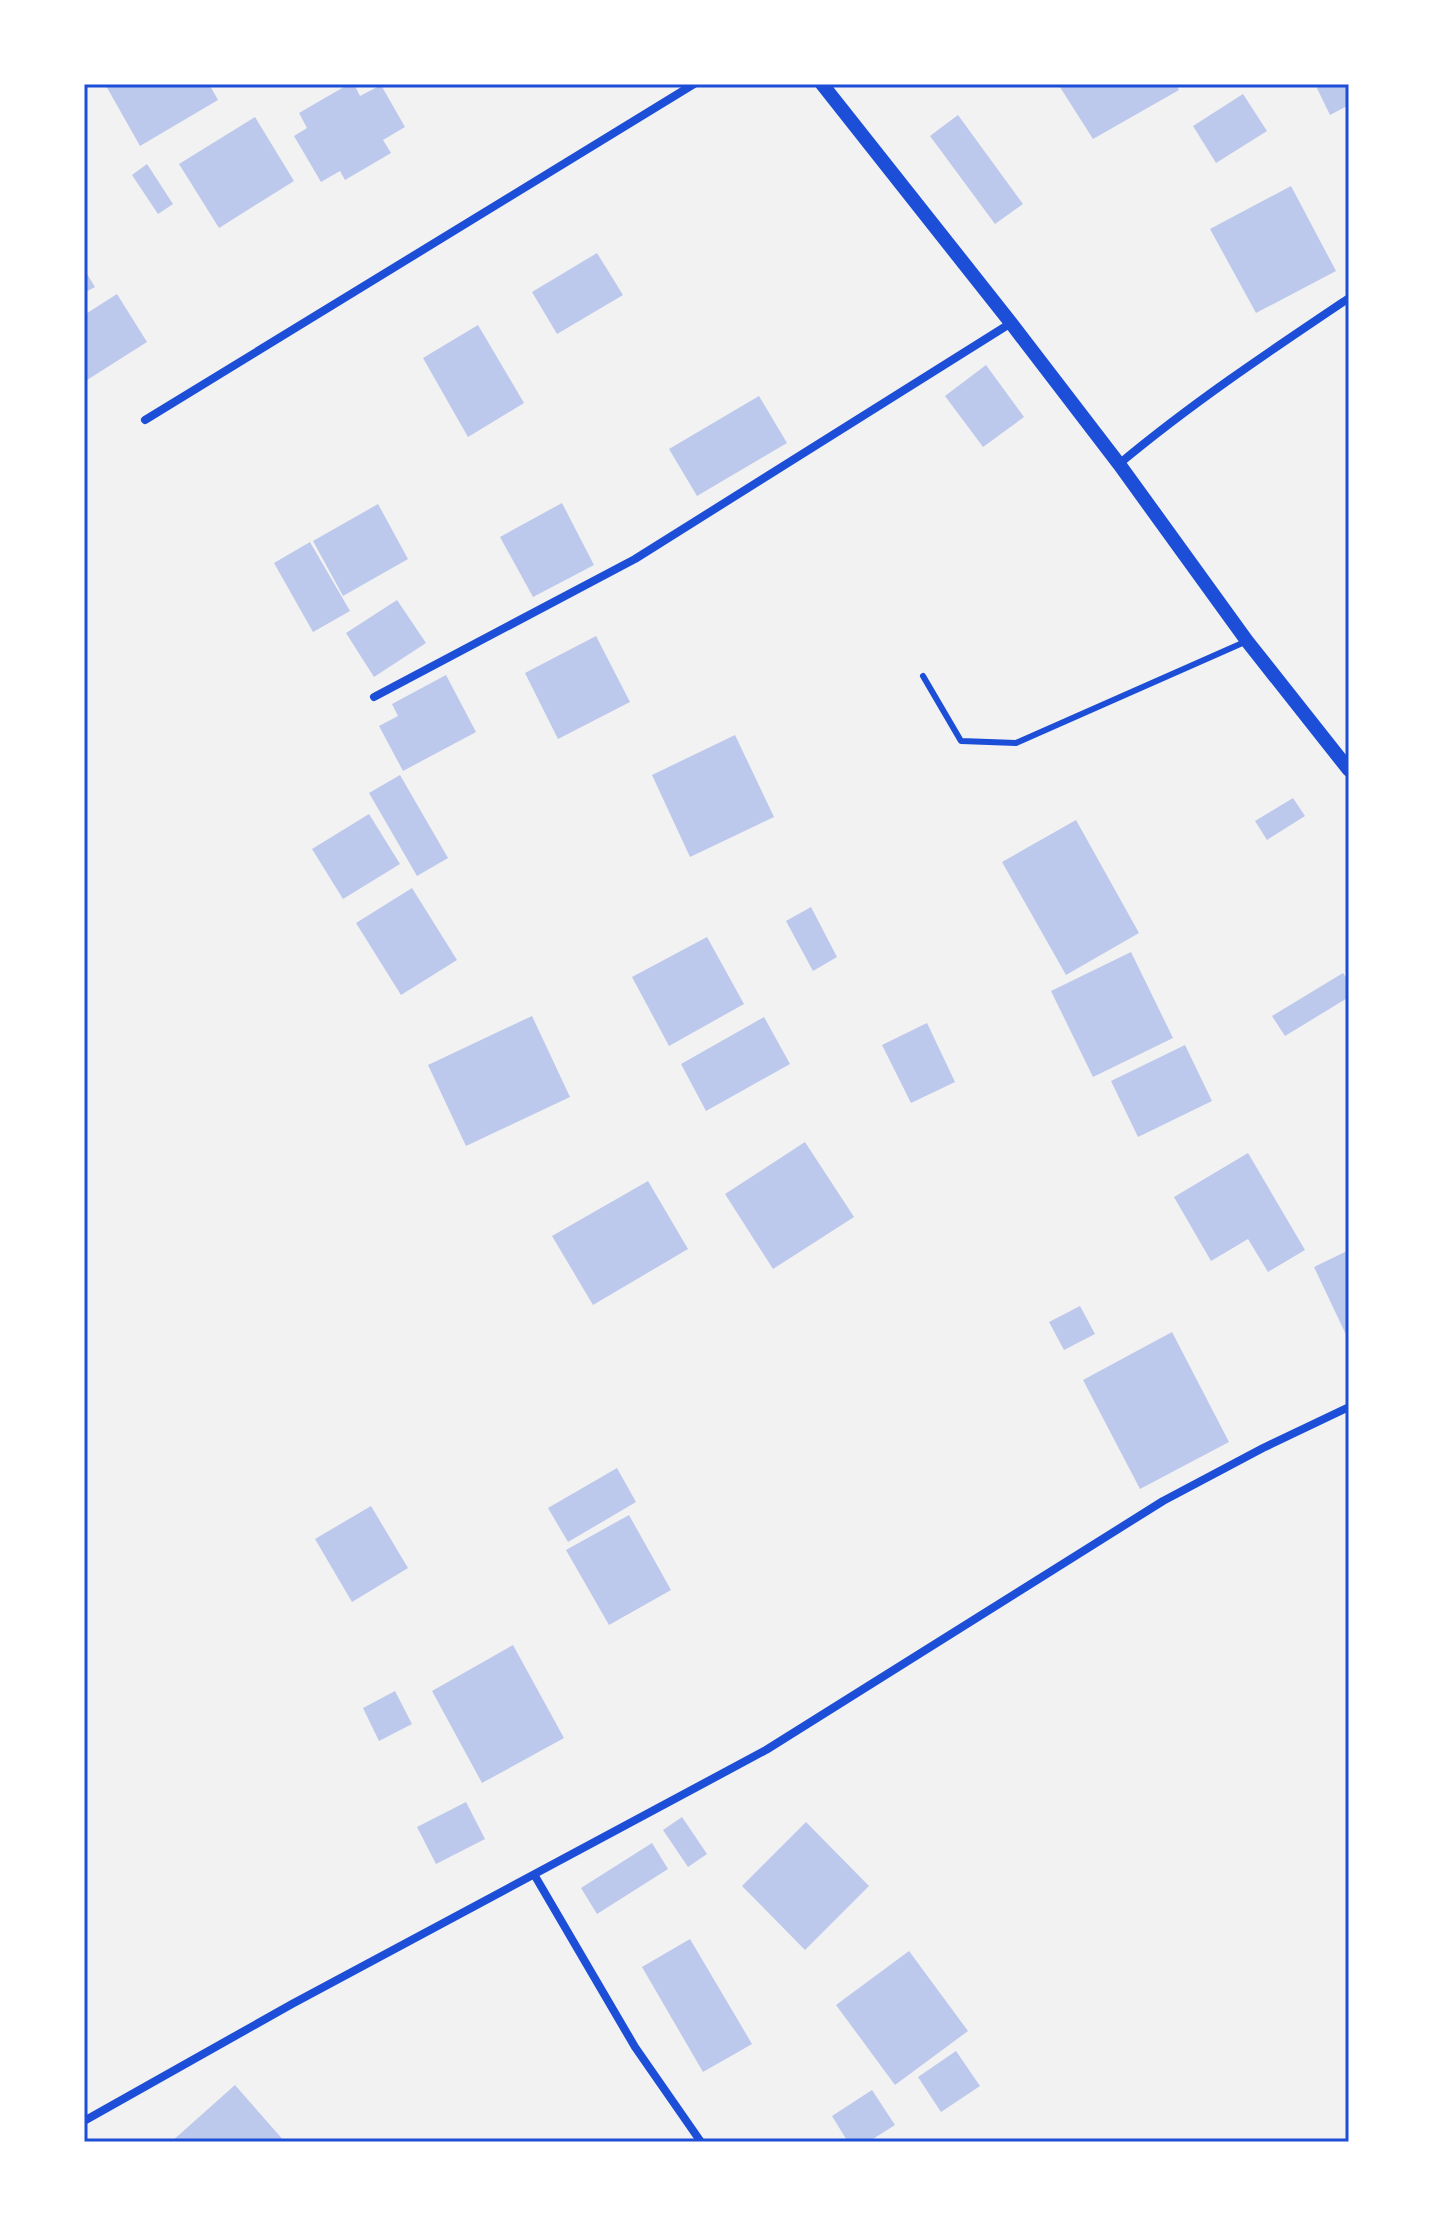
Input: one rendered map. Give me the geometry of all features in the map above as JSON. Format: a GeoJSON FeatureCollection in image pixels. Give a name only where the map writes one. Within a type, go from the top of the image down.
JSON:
{"type":"FeatureCollection","features":[{"type":"Feature","properties":{"kind":"street"},"geometry":{"type":"LineString","coordinates":[[145,420],[694,84]]}},
{"type":"Feature","properties":{"kind":"street"},"geometry":{"type":"LineString","coordinates":[[822,84],[1011,323],[1119,464],[1247,641],[1349,770]]}},
{"type":"Feature","properties":{"kind":"street"},"geometry":{"type":"LineString","coordinates":[[1119,464],[1173,419],[1349,298]]}},
{"type":"Feature","properties":{"kind":"street"},"geometry":{"type":"LineString","coordinates":[[374,697],[635,559],[1011,323]]}},
{"type":"Feature","properties":{"kind":"street"},"geometry":{"type":"LineString","coordinates":[[84,2121],[292,2004],[766,1750],[1163,1501],[1349,1407]]}},
{"type":"Feature","properties":{"kind":"street"},"geometry":{"type":"LineString","coordinates":[[535,1876],[635,2047],[701,2142]]}},
{"type":"Feature","properties":{"kind":"lane"},"geometry":{"type":"LineString","coordinates":[[923,676],[961,741],[1016,743],[1247,641]]}},
{"type":"Feature","properties":{"kind":"building"},"geometry":{"type":"Polygon","coordinates":[[[105,84],[209,84],[218,100],[140,146],[105,84]]]}},
{"type":"Feature","properties":{"kind":"building"},"geometry":{"type":"Polygon","coordinates":[[[354,84],[360,96],[381,85],[405,127],[383,140],[391,153],[345,180],[340,171],[321,182],[294,136],[307,128],[299,113],[354,84]]]}},
{"type":"Feature","properties":{"kind":"building"},"geometry":{"type":"Polygon","coordinates":[[[1058,84],[1176,84],[1179,90],[1093,139],[1058,84]]]}},
{"type":"Feature","properties":{"kind":"building"},"geometry":{"type":"Polygon","coordinates":[[[1315,84],[1349,84],[1349,105],[1330,115],[1315,84]]]}},
{"type":"Feature","properties":{"kind":"building"},"geometry":{"type":"Polygon","coordinates":[[[1243,94],[1267,131],[1216,163],[1193,126],[1243,94]]]}},
{"type":"Feature","properties":{"kind":"building"},"geometry":{"type":"Polygon","coordinates":[[[958,115],[1023,204],[995,224],[930,136],[958,115]]]}},
{"type":"Feature","properties":{"kind":"building"},"geometry":{"type":"Polygon","coordinates":[[[255,117],[294,181],[219,228],[179,164],[255,117]]]}},
{"type":"Feature","properties":{"kind":"building"},"geometry":{"type":"Polygon","coordinates":[[[147,164],[173,204],[158,214],[132,175],[147,164]]]}},
{"type":"Feature","properties":{"kind":"building"},"geometry":{"type":"Polygon","coordinates":[[[1291,186],[1336,271],[1256,313],[1210,229],[1291,186]]]}},
{"type":"Feature","properties":{"kind":"building"},"geometry":{"type":"Polygon","coordinates":[[[597,253],[623,295],[557,334],[532,292],[597,253]]]}},
{"type":"Feature","properties":{"kind":"building"},"geometry":{"type":"Polygon","coordinates":[[[84,269],[95,287],[84,293],[84,269]]]}},
{"type":"Feature","properties":{"kind":"building"},"geometry":{"type":"Polygon","coordinates":[[[117,294],[147,342],[87,380],[84,374],[84,315],[117,294]]]}},
{"type":"Feature","properties":{"kind":"building"},"geometry":{"type":"Polygon","coordinates":[[[478,325],[524,403],[468,437],[423,358],[478,325]]]}},
{"type":"Feature","properties":{"kind":"building"},"geometry":{"type":"Polygon","coordinates":[[[986,365],[1024,417],[983,447],[945,396],[986,365]]]}},
{"type":"Feature","properties":{"kind":"building"},"geometry":{"type":"Polygon","coordinates":[[[759,396],[787,443],[697,496],[669,449],[759,396]]]}},
{"type":"Feature","properties":{"kind":"building"},"geometry":{"type":"Polygon","coordinates":[[[562,503],[594,565],[533,597],[500,537],[562,503]]]}},
{"type":"Feature","properties":{"kind":"building"},"geometry":{"type":"Polygon","coordinates":[[[378,504],[408,559],[343,596],[313,541],[378,504]]]}},
{"type":"Feature","properties":{"kind":"building"},"geometry":{"type":"Polygon","coordinates":[[[310,542],[350,611],[313,632],[274,563],[310,542]]]}},
{"type":"Feature","properties":{"kind":"building"},"geometry":{"type":"Polygon","coordinates":[[[397,600],[426,643],[374,677],[346,633],[397,600]]]}},
{"type":"Feature","properties":{"kind":"building"},"geometry":{"type":"Polygon","coordinates":[[[596,636],[630,702],[558,739],[525,673],[596,636]]]}},
{"type":"Feature","properties":{"kind":"building"},"geometry":{"type":"Polygon","coordinates":[[[446,675],[476,732],[403,771],[379,726],[398,716],[392,704],[446,675]]]}},
{"type":"Feature","properties":{"kind":"building"},"geometry":{"type":"Polygon","coordinates":[[[735,735],[774,817],[690,857],[652,775],[735,735]]]}},
{"type":"Feature","properties":{"kind":"building"},"geometry":{"type":"Polygon","coordinates":[[[400,775],[448,858],[417,876],[369,793],[400,775]]]}},
{"type":"Feature","properties":{"kind":"building"},"geometry":{"type":"Polygon","coordinates":[[[1293,798],[1305,816],[1267,840],[1255,821],[1293,798]]]}},
{"type":"Feature","properties":{"kind":"building"},"geometry":{"type":"Polygon","coordinates":[[[369,814],[400,864],[343,899],[312,849],[369,814]]]}},
{"type":"Feature","properties":{"kind":"building"},"geometry":{"type":"Polygon","coordinates":[[[1076,820],[1139,933],[1066,975],[1002,862],[1076,820]]]}},
{"type":"Feature","properties":{"kind":"building"},"geometry":{"type":"Polygon","coordinates":[[[412,888],[457,960],[401,995],[356,923],[412,888]]]}},
{"type":"Feature","properties":{"kind":"building"},"geometry":{"type":"Polygon","coordinates":[[[811,907],[837,957],[813,971],[786,921],[811,907]]]}},
{"type":"Feature","properties":{"kind":"building"},"geometry":{"type":"Polygon","coordinates":[[[707,937],[744,1004],[669,1046],[632,977],[707,937]]]}},
{"type":"Feature","properties":{"kind":"building"},"geometry":{"type":"Polygon","coordinates":[[[1131,952],[1173,1038],[1093,1077],[1051,991],[1131,952]]]}},
{"type":"Feature","properties":{"kind":"building"},"geometry":{"type":"Polygon","coordinates":[[[1343,973],[1349,982],[1349,997],[1285,1036],[1272,1016],[1343,973]]]}},
{"type":"Feature","properties":{"kind":"building"},"geometry":{"type":"Polygon","coordinates":[[[532,1016],[570,1097],[466,1146],[428,1065],[532,1016]]]}},
{"type":"Feature","properties":{"kind":"building"},"geometry":{"type":"Polygon","coordinates":[[[764,1017],[790,1064],[706,1111],[681,1064],[764,1017]]]}},
{"type":"Feature","properties":{"kind":"building"},"geometry":{"type":"Polygon","coordinates":[[[927,1023],[955,1082],[911,1103],[882,1045],[927,1023]]]}},
{"type":"Feature","properties":{"kind":"building"},"geometry":{"type":"Polygon","coordinates":[[[1185,1045],[1212,1101],[1138,1137],[1111,1081],[1185,1045]]]}},
{"type":"Feature","properties":{"kind":"building"},"geometry":{"type":"Polygon","coordinates":[[[805,1142],[854,1217],[773,1269],[725,1194],[805,1142]]]}},
{"type":"Feature","properties":{"kind":"building"},"geometry":{"type":"Polygon","coordinates":[[[1248,1153],[1305,1250],[1268,1272],[1248,1239],[1211,1261],[1174,1197],[1248,1153]]]}},
{"type":"Feature","properties":{"kind":"building"},"geometry":{"type":"Polygon","coordinates":[[[648,1181],[688,1249],[593,1305],[552,1236],[648,1181]]]}},
{"type":"Feature","properties":{"kind":"building"},"geometry":{"type":"Polygon","coordinates":[[[1349,1250],[1349,1341],[1314,1267],[1349,1250]]]}},
{"type":"Feature","properties":{"kind":"building"},"geometry":{"type":"Polygon","coordinates":[[[1080,1306],[1095,1334],[1064,1350],[1049,1322],[1080,1306]]]}},
{"type":"Feature","properties":{"kind":"building"},"geometry":{"type":"Polygon","coordinates":[[[1172,1332],[1229,1442],[1140,1489],[1083,1380],[1172,1332]]]}},
{"type":"Feature","properties":{"kind":"building"},"geometry":{"type":"Polygon","coordinates":[[[617,1468],[636,1502],[568,1542],[548,1508],[617,1468]]]}},
{"type":"Feature","properties":{"kind":"building"},"geometry":{"type":"Polygon","coordinates":[[[371,1506],[408,1568],[352,1602],[315,1539],[371,1506]]]}},
{"type":"Feature","properties":{"kind":"building"},"geometry":{"type":"Polygon","coordinates":[[[629,1515],[671,1590],[609,1625],[566,1550],[629,1515]]]}},
{"type":"Feature","properties":{"kind":"building"},"geometry":{"type":"Polygon","coordinates":[[[513,1645],[564,1738],[482,1783],[432,1691],[513,1645]]]}},
{"type":"Feature","properties":{"kind":"building"},"geometry":{"type":"Polygon","coordinates":[[[395,1691],[412,1724],[379,1741],[363,1708],[395,1691]]]}},
{"type":"Feature","properties":{"kind":"building"},"geometry":{"type":"Polygon","coordinates":[[[466,1802],[485,1839],[436,1864],[417,1827],[466,1802]]]}},
{"type":"Feature","properties":{"kind":"building"},"geometry":{"type":"Polygon","coordinates":[[[682,1817],[707,1854],[688,1867],[663,1830],[682,1817]]]}},
{"type":"Feature","properties":{"kind":"building"},"geometry":{"type":"Polygon","coordinates":[[[806,1822],[869,1886],[805,1950],[742,1886],[806,1822]]]}},
{"type":"Feature","properties":{"kind":"building"},"geometry":{"type":"Polygon","coordinates":[[[652,1843],[668,1869],[597,1914],[581,1888],[652,1843]]]}},
{"type":"Feature","properties":{"kind":"building"},"geometry":{"type":"Polygon","coordinates":[[[690,1939],[752,2044],[703,2072],[642,1967],[690,1939]]]}},
{"type":"Feature","properties":{"kind":"building"},"geometry":{"type":"Polygon","coordinates":[[[909,1951],[968,2031],[895,2085],[836,2005],[909,1951]]]}},
{"type":"Feature","properties":{"kind":"building"},"geometry":{"type":"Polygon","coordinates":[[[956,2051],[980,2086],[941,2112],[918,2077],[956,2051]]]}},
{"type":"Feature","properties":{"kind":"building"},"geometry":{"type":"Polygon","coordinates":[[[235,2085],[285,2142],[171,2142],[235,2085]]]}},
{"type":"Feature","properties":{"kind":"building"},"geometry":{"type":"Polygon","coordinates":[[[872,2090],[895,2125],[868,2142],[848,2142],[832,2116],[872,2090]]]}}]}
